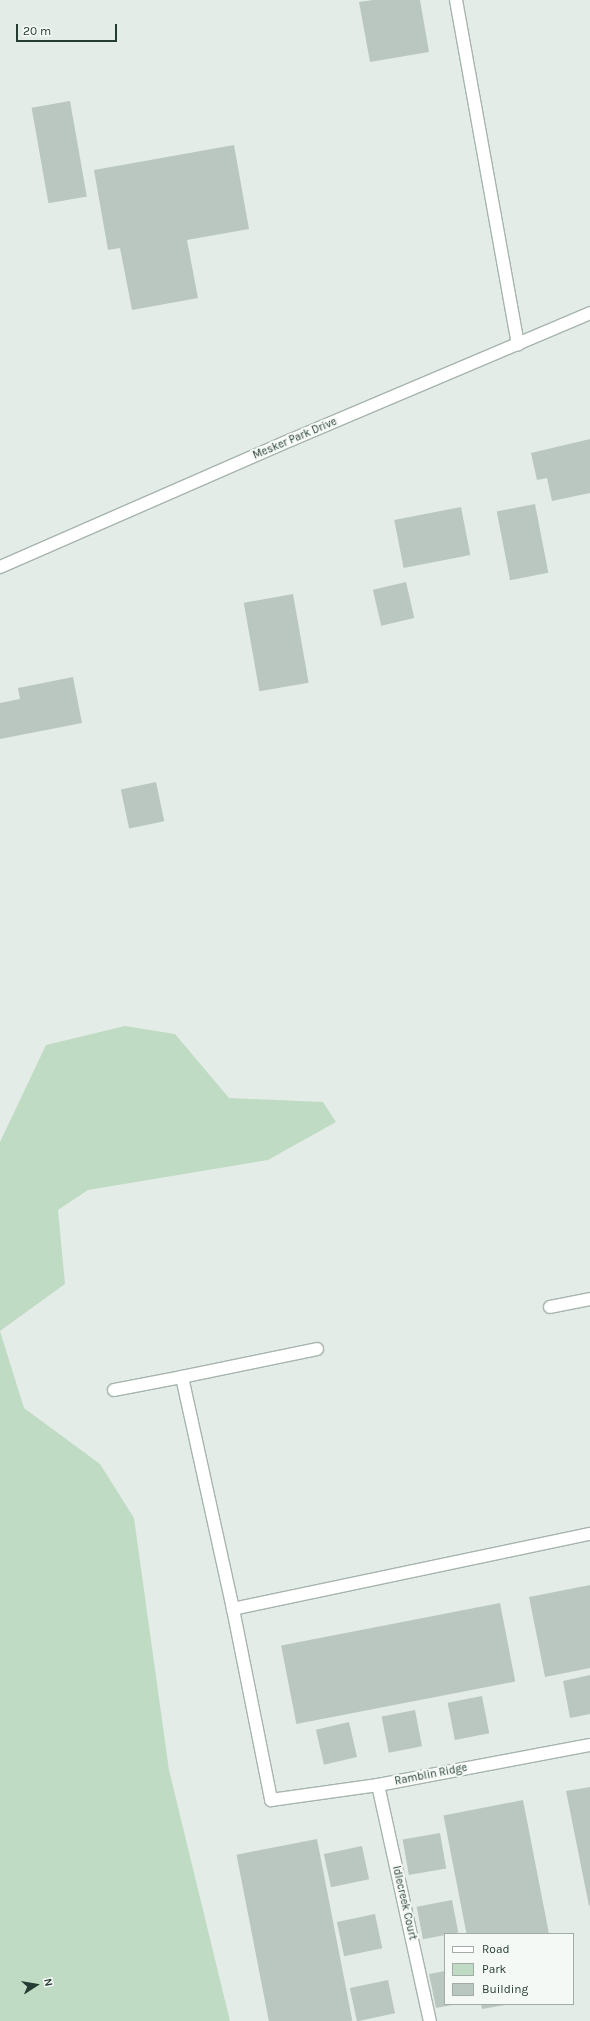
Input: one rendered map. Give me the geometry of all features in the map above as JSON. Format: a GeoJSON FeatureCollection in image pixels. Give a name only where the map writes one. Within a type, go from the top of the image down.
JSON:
{"type":"FeatureCollection","features":[{"type":"Feature","properties":{"kind":"street"},"geometry":{"type":"LineString","coordinates":[[456,0],[518,344]]}},
{"type":"Feature","properties":{"kind":"street","name":"Mesker Park Drive"},"geometry":{"type":"LineString","coordinates":[[0,567],[590,313]]}},
{"type":"Feature","properties":{"kind":"street"},"geometry":{"type":"LineString","coordinates":[[550,1307],[590,1299]]}},
{"type":"Feature","properties":{"kind":"street"},"geometry":{"type":"LineString","coordinates":[[114,1390],[317,1349]]}},
{"type":"Feature","properties":{"kind":"street"},"geometry":{"type":"LineString","coordinates":[[182,1377],[233,1609],[590,1534]]}},
{"type":"Feature","properties":{"kind":"street","name":"Ramblin Ridge"},"geometry":{"type":"LineString","coordinates":[[233,1609],[271,1800],[378,1786],[590,1745]]}},
{"type":"Feature","properties":{"kind":"street","name":"Idlecreek Court"},"geometry":{"type":"LineString","coordinates":[[378,1786],[430,2021]]}},
{"type":"Feature","properties":{"kind":"green space"},"geometry":{"type":"Polygon","coordinates":[[[125,1026],[175,1034],[229,1098],[323,1102],[336,1122],[268,1160],[88,1190],[58,1210],[65,1284],[0,1331],[0,1142],[46,1045],[125,1026]]]}},
{"type":"Feature","properties":{"kind":"green space"},"geometry":{"type":"Polygon","coordinates":[[[0,1331],[24,1408],[100,1464],[134,1518],[169,1770],[230,2021],[0,2021],[0,1331]]]}},
{"type":"Feature","properties":{"kind":"building"},"geometry":{"type":"Polygon","coordinates":[[[373,0],[420,0],[429,52],[370,62],[359,2],[373,0]]]}},
{"type":"Feature","properties":{"kind":"building"},"geometry":{"type":"Polygon","coordinates":[[[70,101],[87,197],[48,203],[32,108],[70,101]]]}},
{"type":"Feature","properties":{"kind":"building"},"geometry":{"type":"Polygon","coordinates":[[[234,145],[249,229],[187,240],[198,298],[132,310],[120,248],[108,250],[94,170],[234,145]]]}},
{"type":"Feature","properties":{"kind":"building"},"geometry":{"type":"Polygon","coordinates":[[[590,439],[590,493],[552,501],[547,478],[537,480],[531,453],[590,439]]]}},
{"type":"Feature","properties":{"kind":"building"},"geometry":{"type":"Polygon","coordinates":[[[535,504],[548,573],[510,580],[497,511],[535,504]]]}},
{"type":"Feature","properties":{"kind":"building"},"geometry":{"type":"Polygon","coordinates":[[[461,507],[470,555],[404,568],[394,520],[461,507]]]}},
{"type":"Feature","properties":{"kind":"building"},"geometry":{"type":"Polygon","coordinates":[[[406,582],[414,618],[381,626],[373,590],[406,582]]]}},
{"type":"Feature","properties":{"kind":"building"},"geometry":{"type":"Polygon","coordinates":[[[293,594],[309,683],[259,691],[244,603],[293,594]]]}},
{"type":"Feature","properties":{"kind":"building"},"geometry":{"type":"Polygon","coordinates":[[[73,677],[82,723],[0,739],[0,703],[20,699],[18,688],[73,677]]]}},
{"type":"Feature","properties":{"kind":"building"},"geometry":{"type":"Polygon","coordinates":[[[156,782],[164,821],[129,829],[121,789],[156,782]]]}},
{"type":"Feature","properties":{"kind":"building"},"geometry":{"type":"Polygon","coordinates":[[[590,1585],[590,1668],[545,1677],[529,1597],[590,1585]]]}},
{"type":"Feature","properties":{"kind":"building"},"geometry":{"type":"Polygon","coordinates":[[[500,1603],[515,1682],[296,1724],[281,1646],[500,1603]]]}},
{"type":"Feature","properties":{"kind":"building"},"geometry":{"type":"Polygon","coordinates":[[[590,1675],[590,1714],[570,1718],[563,1681],[590,1675]]]}},
{"type":"Feature","properties":{"kind":"building"},"geometry":{"type":"Polygon","coordinates":[[[482,1696],[489,1733],[455,1740],[448,1703],[482,1696]]]}},
{"type":"Feature","properties":{"kind":"building"},"geometry":{"type":"Polygon","coordinates":[[[415,1710],[422,1746],[389,1753],[382,1716],[415,1710]]]}},
{"type":"Feature","properties":{"kind":"building"},"geometry":{"type":"Polygon","coordinates":[[[349,1722],[357,1757],[324,1765],[316,1730],[349,1722]]]}},
{"type":"Feature","properties":{"kind":"building"},"geometry":{"type":"Polygon","coordinates":[[[590,1787],[590,1905],[589,1906],[566,1791],[590,1787]]]}},
{"type":"Feature","properties":{"kind":"building"},"geometry":{"type":"Polygon","coordinates":[[[523,1800],[549,1933],[466,1933],[443,1815],[523,1800]]]}},
{"type":"Feature","properties":{"kind":"building"},"geometry":{"type":"Polygon","coordinates":[[[440,1833],[446,1868],[409,1875],[403,1840],[440,1833]]]}},
{"type":"Feature","properties":{"kind":"building"},"geometry":{"type":"Polygon","coordinates":[[[317,1839],[352,2021],[269,2021],[237,1855],[317,1839]]]}},
{"type":"Feature","properties":{"kind":"building"},"geometry":{"type":"Polygon","coordinates":[[[362,1846],[369,1879],[331,1887],[324,1854],[362,1846]]]}},
{"type":"Feature","properties":{"kind":"building"},"geometry":{"type":"Polygon","coordinates":[[[452,1900],[458,1932],[444,1933],[444,1935],[423,1939],[417,1907],[452,1900]]]}},
{"type":"Feature","properties":{"kind":"building"},"geometry":{"type":"Polygon","coordinates":[[[375,1914],[382,1948],[344,1956],[337,1922],[375,1914]]]}},
{"type":"Feature","properties":{"kind":"building"},"geometry":{"type":"Polygon","coordinates":[[[444,1971],[444,2005],[452,2005],[436,2008],[429,1974],[444,1971]]]}},
{"type":"Feature","properties":{"kind":"building"},"geometry":{"type":"Polygon","coordinates":[[[388,1980],[395,2013],[357,2021],[350,1988],[388,1980]]]}},
{"type":"Feature","properties":{"kind":"building"},"geometry":{"type":"Polygon","coordinates":[[[481,2005],[505,2005],[482,2009],[481,2005]]]}}]}
